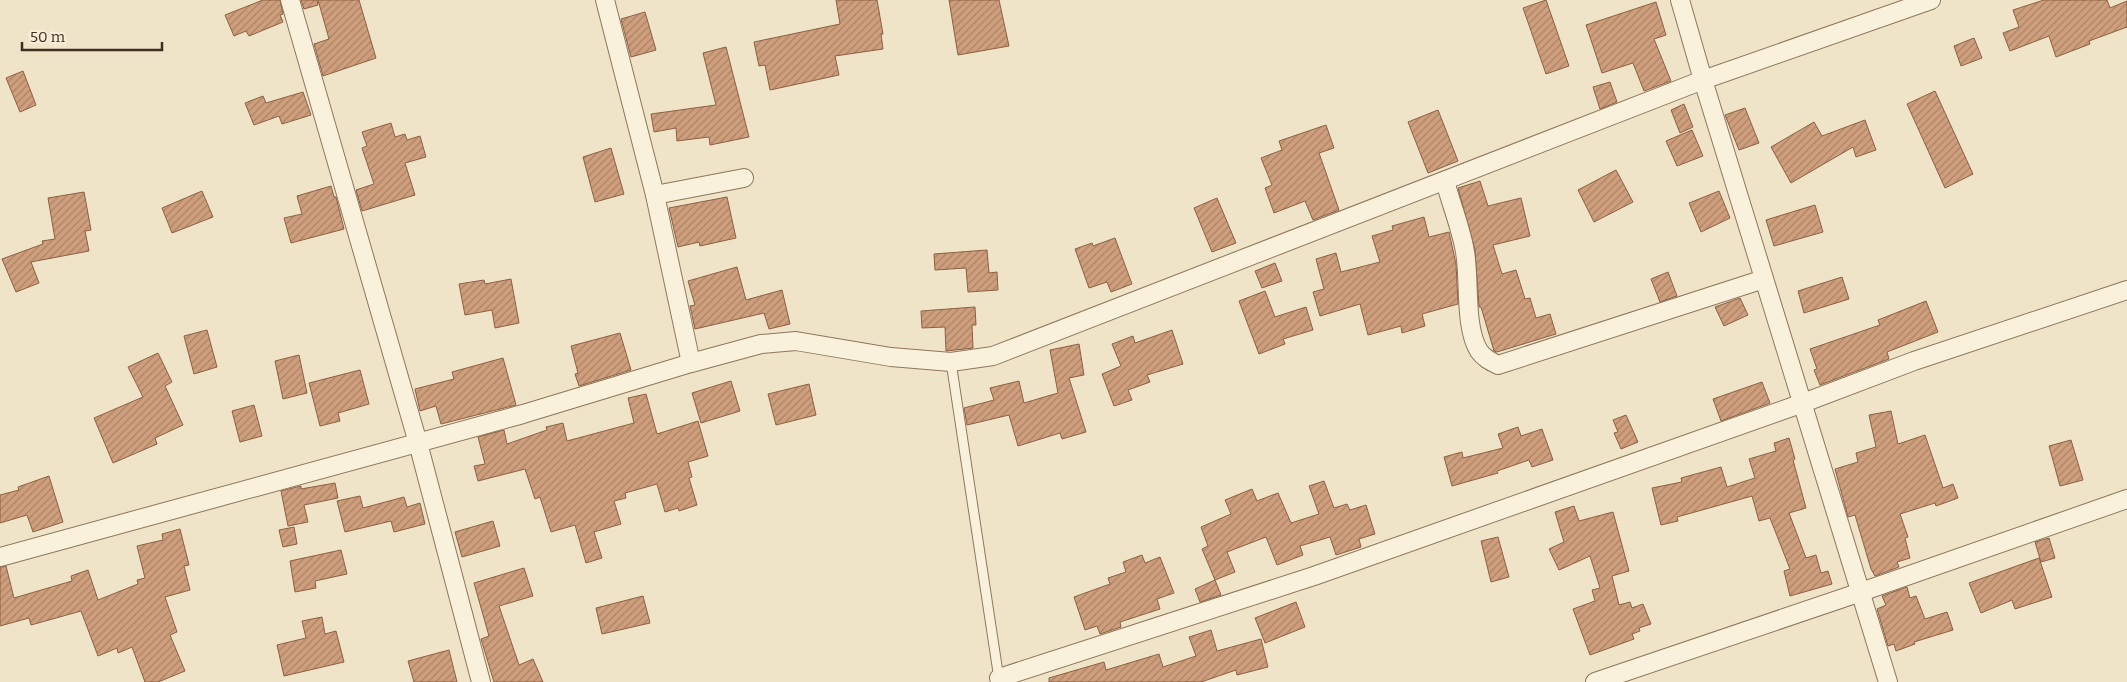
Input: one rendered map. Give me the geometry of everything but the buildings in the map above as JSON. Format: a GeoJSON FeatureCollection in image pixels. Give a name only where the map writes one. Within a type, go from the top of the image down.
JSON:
{"type":"FeatureCollection","features":[{"type":"Feature","properties":{"kind":"street"},"geometry":{"type":"LineString","coordinates":[[290,0],[418,443],[480,682]]}},
{"type":"Feature","properties":{"kind":"street"},"geometry":{"type":"LineString","coordinates":[[605,0],[655,195],[691,363]]}},
{"type":"Feature","properties":{"kind":"street"},"geometry":{"type":"LineString","coordinates":[[1680,0],[1888,682]]}},
{"type":"Feature","properties":{"kind":"street"},"geometry":{"type":"LineString","coordinates":[[0,557],[418,443],[761,344],[782,341],[796,342],[891,357],[951,362],[993,356],[1703,80],[1931,0]]}},
{"type":"Feature","properties":{"kind":"street"},"geometry":{"type":"LineString","coordinates":[[655,195],[744,178]]}},
{"type":"Feature","properties":{"kind":"street"},"geometry":{"type":"LineString","coordinates":[[1445,180],[1465,252],[1467,287],[1474,337],[1479,351],[1487,360],[1498,365],[1764,279]]}},
{"type":"Feature","properties":{"kind":"street"},"geometry":{"type":"LineString","coordinates":[[999,680],[1314,576],[1914,362],[2127,290]]}},
{"type":"Feature","properties":{"kind":"street"},"geometry":{"type":"LineString","coordinates":[[1595,682],[2127,499]]}},
{"type":"Feature","properties":{"kind":"lane"},"geometry":{"type":"LineString","coordinates":[[951,362],[999,680]]}}]}
